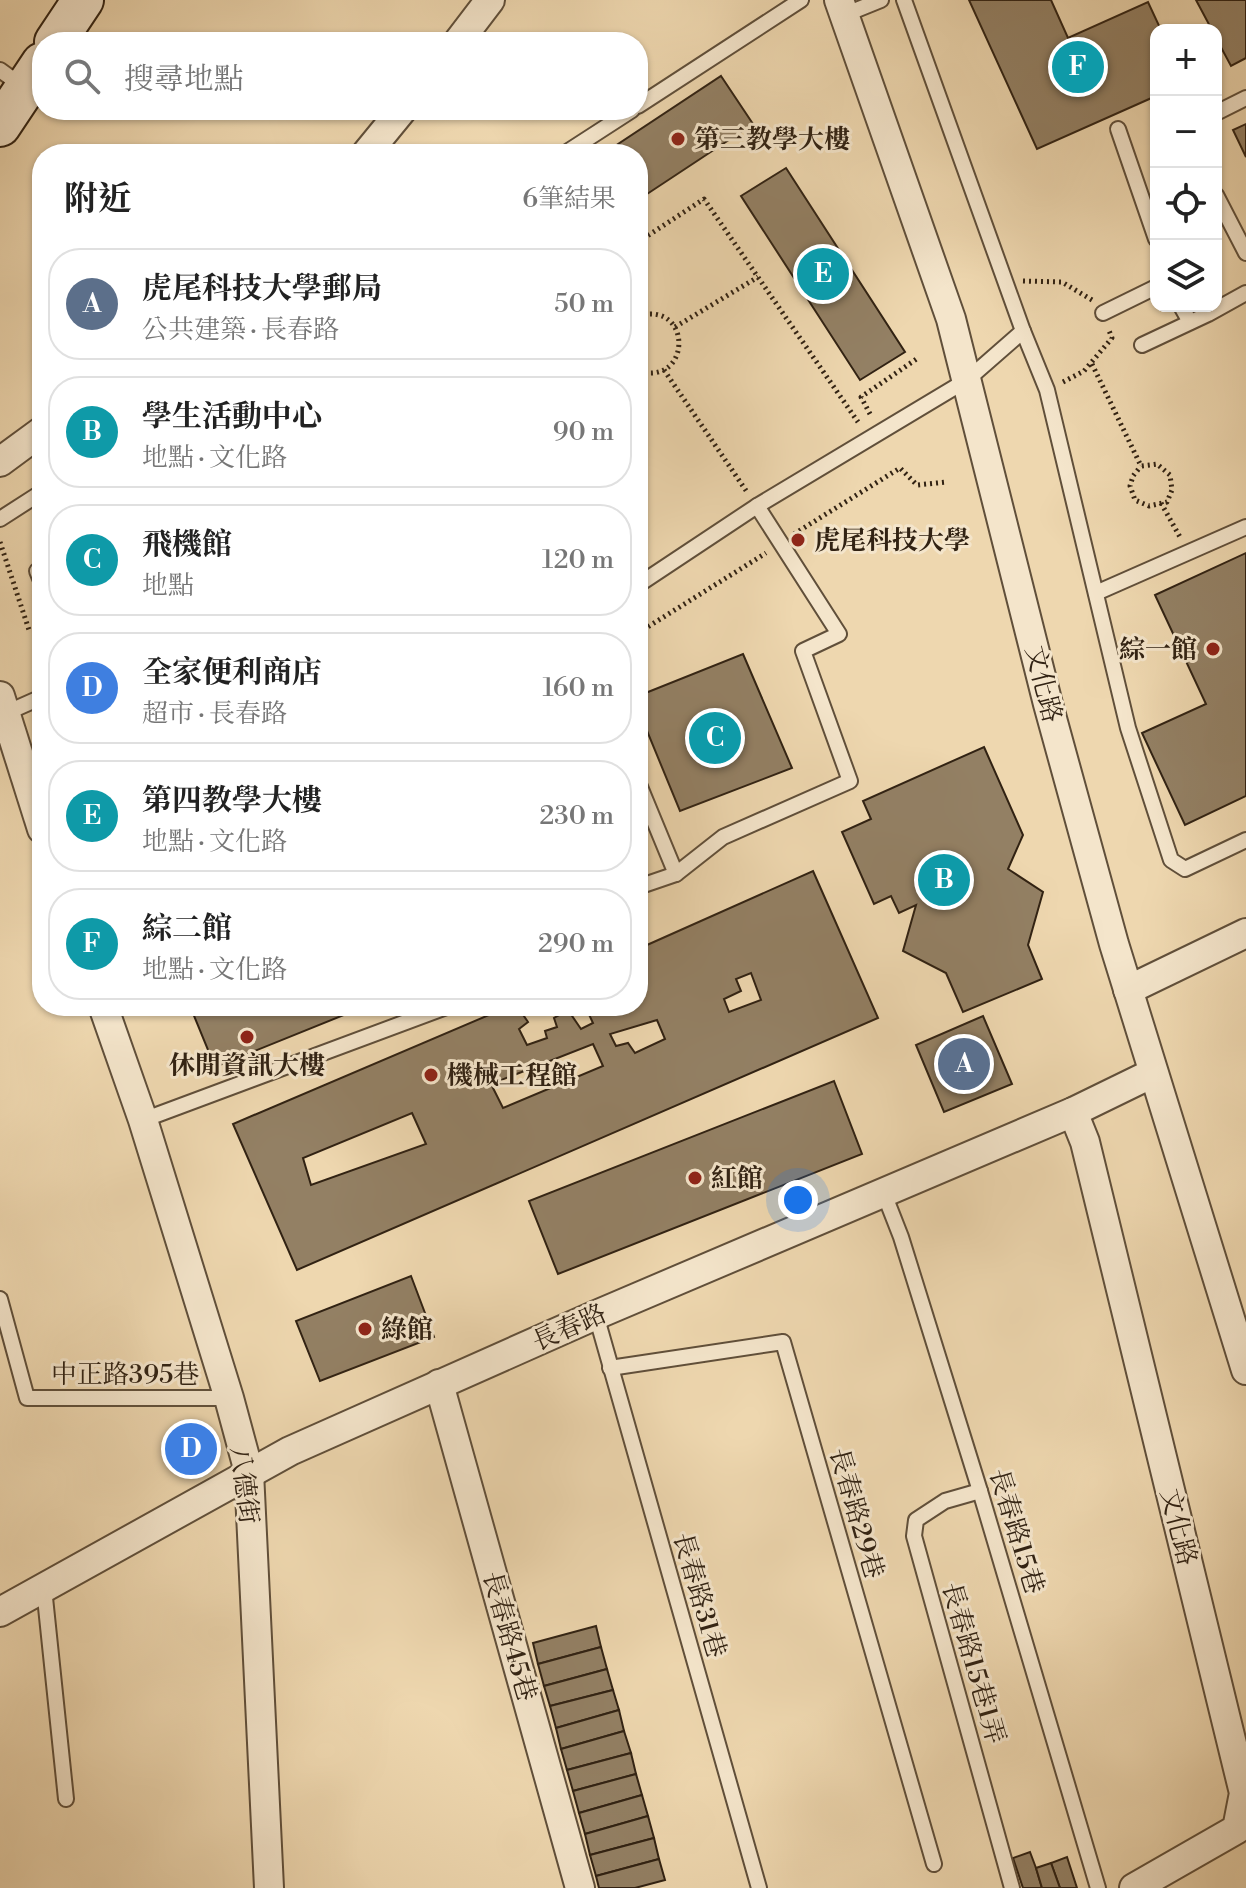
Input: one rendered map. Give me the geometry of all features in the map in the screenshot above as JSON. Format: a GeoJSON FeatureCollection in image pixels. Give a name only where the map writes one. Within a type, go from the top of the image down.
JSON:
{"type":"FeatureCollection","features":[{"type":"Feature","properties":{"kind":"main road"},"geometry":{"type":"LineString","coordinates":[[62,32],[83,0]]}},
{"type":"Feature","properties":{"kind":"main road"},"geometry":{"type":"LineString","coordinates":[[0,126],[22,74]]}},
{"type":"Feature","properties":{"kind":"street"},"geometry":{"type":"LineString","coordinates":[[466,32],[490,0]]}},
{"type":"Feature","properties":{"kind":"street","name":"文化路"},"geometry":{"type":"LineString","coordinates":[[841,7],[951,319],[1048,704],[1128,990],[1246,1370]]}},
{"type":"Feature","properties":{"kind":"street"},"geometry":{"type":"LineString","coordinates":[[374,144],[394,120]]}},
{"type":"Feature","properties":{"kind":"street"},"geometry":{"type":"LineString","coordinates":[[0,462],[32,438]]}},
{"type":"Feature","properties":{"kind":"street"},"geometry":{"type":"LineString","coordinates":[[3,704],[32,797]]}},
{"type":"Feature","properties":{"kind":"street"},"geometry":{"type":"LineString","coordinates":[[1128,990],[1246,933]]}},
{"type":"Feature","properties":{"kind":"street","name":"八德街"},"geometry":{"type":"LineString","coordinates":[[107,1016],[143,1120],[249,1472],[269,1888]]}},
{"type":"Feature","properties":{"kind":"street","name":"長春路"},"geometry":{"type":"LineString","coordinates":[[0,1612],[249,1472],[439,1384],[1073,1112],[1153,1073]]}},
{"type":"Feature","properties":{"kind":"street","name":"文化路"},"geometry":{"type":"LineString","coordinates":[[1073,1112],[1085,1142],[1244,1793],[1241,1832],[1134,1888]]}},
{"type":"Feature","properties":{"kind":"street","name":"長春路45巷"},"geometry":{"type":"LineString","coordinates":[[439,1384],[580,1888]]}},
{"type":"Feature","properties":{"kind":"lane"},"geometry":{"type":"LineString","coordinates":[[648,99],[801,0]]}},
{"type":"Feature","properties":{"kind":"lane"},"geometry":{"type":"LineString","coordinates":[[841,7],[881,0]]}},
{"type":"Feature","properties":{"kind":"lane"},"geometry":{"type":"LineString","coordinates":[[904,0],[1003,280],[1047,390],[1128,728],[1171,860],[1185,869],[1246,840]]}},
{"type":"Feature","properties":{"kind":"lane"},"geometry":{"type":"LineString","coordinates":[[1222,110],[1246,98]]}},
{"type":"Feature","properties":{"kind":"lane"},"geometry":{"type":"LineString","coordinates":[[579,144],[617,120]]}},
{"type":"Feature","properties":{"kind":"lane"},"geometry":{"type":"LineString","coordinates":[[1118,129],[1150,222]]}},
{"type":"Feature","properties":{"kind":"lane"},"geometry":{"type":"LineString","coordinates":[[1222,207],[1246,253]]}},
{"type":"Feature","properties":{"kind":"lane"},"geometry":{"type":"LineString","coordinates":[[1103,313],[1150,290]]}},
{"type":"Feature","properties":{"kind":"lane"},"geometry":{"type":"LineString","coordinates":[[1142,345],[1246,293]]}},
{"type":"Feature","properties":{"kind":"lane"},"geometry":{"type":"LineString","coordinates":[[1184,312],[1190,322]]}},
{"type":"Feature","properties":{"kind":"lane"},"geometry":{"type":"LineString","coordinates":[[648,578],[757,506],[967,380],[1023,331]]}},
{"type":"Feature","properties":{"kind":"lane"},"geometry":{"type":"LineString","coordinates":[[0,519],[32,498]]}},
{"type":"Feature","properties":{"kind":"lane"},"geometry":{"type":"LineString","coordinates":[[648,884],[676,874],[723,837],[850,781],[803,651],[839,634],[757,506]]}},
{"type":"Feature","properties":{"kind":"lane"},"geometry":{"type":"LineString","coordinates":[[1096,593],[1246,527]]}},
{"type":"Feature","properties":{"kind":"lane"},"geometry":{"type":"LineString","coordinates":[[3,704],[32,699]]}},
{"type":"Feature","properties":{"kind":"lane"},"geometry":{"type":"LineString","coordinates":[[648,806],[676,874]]}},
{"type":"Feature","properties":{"kind":"lane"},"geometry":{"type":"LineString","coordinates":[[143,1120],[422,1016]]}},
{"type":"Feature","properties":{"kind":"lane","name":"長春路15巷"},"geometry":{"type":"LineString","coordinates":[[883,1191],[901,1237],[980,1491],[1098,1888]]}},
{"type":"Feature","properties":{"kind":"lane","name":"中正路395巷"},"geometry":{"type":"LineString","coordinates":[[0,1299],[2,1318],[27,1398],[229,1398]]}},
{"type":"Feature","properties":{"kind":"lane","name":"長春路31巷"},"geometry":{"type":"LineString","coordinates":[[596,1315],[759,1888]]}},
{"type":"Feature","properties":{"kind":"lane","name":"長春路29巷"},"geometry":{"type":"LineString","coordinates":[[610,1368],[783,1342],[934,1864]]}},
{"type":"Feature","properties":{"kind":"lane","name":"長春路15巷1弄"},"geometry":{"type":"LineString","coordinates":[[980,1491],[945,1501],[916,1520],[914,1536],[1012,1888]]}},
{"type":"Feature","properties":{"kind":"lane"},"geometry":{"type":"LineString","coordinates":[[44,1588],[66,1799]]}},
{"type":"Feature","properties":{"kind":"path"},"geometry":{"type":"LineString","coordinates":[[648,235],[704,199],[858,422]]}},
{"type":"Feature","properties":{"kind":"path"},"geometry":{"type":"LineString","coordinates":[[675,327],[758,277]]}},
{"type":"Feature","properties":{"kind":"path"},"geometry":{"type":"LineString","coordinates":[[1003,280],[1062,282],[1099,304],[1103,313],[1112,338],[1084,371],[1047,390]]}},
{"type":"Feature","properties":{"kind":"path"},"geometry":{"type":"LineString","coordinates":[[648,315],[659,315],[675,327],[680,346],[677,356],[664,370],[648,373]]}},
{"type":"Feature","properties":{"kind":"path"},"geometry":{"type":"LineString","coordinates":[[871,413],[861,397],[918,358]]}},
{"type":"Feature","properties":{"kind":"path"},"geometry":{"type":"LineString","coordinates":[[1092,364],[1141,466]]}},
{"type":"Feature","properties":{"kind":"path"},"geometry":{"type":"LineString","coordinates":[[664,370],[757,506]]}},
{"type":"Feature","properties":{"kind":"path"},"geometry":{"type":"LineString","coordinates":[[1157,464],[1170,475],[1172,490],[1167,502],[1149,506],[1135,500],[1130,486],[1141,466],[1157,464]]}},
{"type":"Feature","properties":{"kind":"path"},"geometry":{"type":"LineString","coordinates":[[900,468],[917,485],[947,482]]}},
{"type":"Feature","properties":{"kind":"path"},"geometry":{"type":"LineString","coordinates":[[1161,503],[1187,552]]}},
{"type":"Feature","properties":{"kind":"path"},"geometry":{"type":"LineString","coordinates":[[0,542],[30,633]]}},
{"type":"Feature","properties":{"kind":"building"},"geometry":{"type":"Polygon","coordinates":[[[969,0],[1051,0],[1068,38],[1148,2],[1158,24],[1150,24],[1150,99],[1037,149],[969,0]]]}},
{"type":"Feature","properties":{"kind":"building"},"geometry":{"type":"Polygon","coordinates":[[[1196,0],[1246,0],[1246,58],[1231,66],[1222,49],[1222,24],[1209,24],[1196,0]]]}},
{"type":"Feature","properties":{"kind":"building","name":"第三教學大樓"},"geometry":{"type":"Polygon","coordinates":[[[721,76],[753,124],[648,193],[648,144],[618,144],[721,76]]]}},
{"type":"Feature","properties":{"kind":"building"},"geometry":{"type":"Polygon","coordinates":[[[1246,124],[1246,157],[1233,130],[1246,124]]]}},
{"type":"Feature","properties":{"kind":"building"},"geometry":{"type":"Polygon","coordinates":[[[786,168],[905,352],[860,380],[741,196],[786,168]]]}},
{"type":"Feature","properties":{"kind":"building","name":"綜一館"},"geometry":{"type":"Polygon","coordinates":[[[1246,553],[1246,796],[1185,825],[1142,733],[1206,704],[1155,595],[1246,553]]]}},
{"type":"Feature","properties":{"kind":"building"},"geometry":{"type":"Polygon","coordinates":[[[743,654],[792,768],[680,811],[648,733],[648,692],[743,654]]]}},
{"type":"Feature","properties":{"kind":"building"},"geometry":{"type":"Polygon","coordinates":[[[984,747],[1023,835],[1008,869],[1043,892],[1028,945],[1042,979],[963,1012],[946,973],[903,951],[916,905],[899,913],[891,896],[874,904],[842,832],[871,819],[863,801],[984,747]]]}},
{"type":"Feature","properties":{"kind":"building","name":"機械工程館"},"geometry":{"type":"Polygon","coordinates":[[[813,871],[878,1018],[297,1270],[233,1124],[487,1016],[524,1016],[528,1022],[519,1029],[527,1045],[547,1038],[545,1031],[557,1027],[554,1018],[558,1016],[572,1016],[581,1029],[593,1023],[590,1016],[648,1016],[648,945],[813,871]],[[751,973],[736,979],[741,991],[724,999],[729,1012],[761,1000],[751,973]],[[657,1020],[610,1034],[616,1046],[628,1043],[635,1053],[665,1039],[657,1020]],[[593,1044],[491,1084],[503,1108],[603,1066],[593,1044]],[[412,1113],[303,1158],[311,1185],[426,1144],[412,1113]]]}},
{"type":"Feature","properties":{"kind":"building","name":"休閒資訊大樓"},"geometry":{"type":"Polygon","coordinates":[[[194,1016],[341,1016],[215,1067],[194,1016]]]}},
{"type":"Feature","properties":{"kind":"building"},"geometry":{"type":"Polygon","coordinates":[[[983,1016],[1012,1084],[944,1112],[916,1045],[983,1016]]]}},
{"type":"Feature","properties":{"kind":"building","name":"紅館"},"geometry":{"type":"Polygon","coordinates":[[[834,1081],[862,1154],[558,1274],[529,1201],[834,1081]]]}},
{"type":"Feature","properties":{"kind":"building","name":"綠館"},"geometry":{"type":"Polygon","coordinates":[[[411,1276],[434,1337],[320,1381],[296,1321],[411,1276]]]}},
{"type":"Feature","properties":{"kind":"building"},"geometry":{"type":"Polygon","coordinates":[[[596,1626],[601,1647],[538,1664],[533,1643],[596,1626]]]}},
{"type":"Feature","properties":{"kind":"building"},"geometry":{"type":"Polygon","coordinates":[[[601,1647],[607,1669],[544,1686],[538,1664],[601,1647]]]}},
{"type":"Feature","properties":{"kind":"building"},"geometry":{"type":"Polygon","coordinates":[[[607,1669],[613,1690],[550,1706],[544,1686],[607,1669]]]}},
{"type":"Feature","properties":{"kind":"building"},"geometry":{"type":"Polygon","coordinates":[[[613,1690],[619,1710],[556,1728],[550,1706],[613,1690]]]}},
{"type":"Feature","properties":{"kind":"building"},"geometry":{"type":"Polygon","coordinates":[[[619,1710],[624,1731],[561,1749],[556,1728],[619,1710]]]}},
{"type":"Feature","properties":{"kind":"building"},"geometry":{"type":"Polygon","coordinates":[[[624,1731],[631,1753],[567,1770],[561,1749],[624,1731]]]}},
{"type":"Feature","properties":{"kind":"building"},"geometry":{"type":"Polygon","coordinates":[[[631,1753],[636,1774],[573,1791],[567,1770],[631,1753]]]}},
{"type":"Feature","properties":{"kind":"building"},"geometry":{"type":"Polygon","coordinates":[[[636,1774],[642,1795],[579,1813],[573,1791],[636,1774]]]}},
{"type":"Feature","properties":{"kind":"building"},"geometry":{"type":"Polygon","coordinates":[[[642,1795],[648,1816],[585,1834],[579,1813],[642,1795]]]}},
{"type":"Feature","properties":{"kind":"building"},"geometry":{"type":"Polygon","coordinates":[[[648,1816],[654,1838],[590,1855],[585,1834],[648,1816]]]}},
{"type":"Feature","properties":{"kind":"building"},"geometry":{"type":"Polygon","coordinates":[[[654,1838],[659,1859],[596,1876],[590,1855],[654,1838]]]}},
{"type":"Feature","properties":{"kind":"building"},"geometry":{"type":"Polygon","coordinates":[[[1030,1852],[1042,1888],[1023,1888],[1013,1858],[1030,1852]]]}},
{"type":"Feature","properties":{"kind":"building"},"geometry":{"type":"Polygon","coordinates":[[[1067,1857],[1077,1888],[1060,1888],[1051,1863],[1067,1857]]]}},
{"type":"Feature","properties":{"kind":"building"},"geometry":{"type":"Polygon","coordinates":[[[659,1859],[665,1880],[635,1888],[599,1888],[596,1876],[659,1859]]]}},
{"type":"Feature","properties":{"kind":"building"},"geometry":{"type":"Polygon","coordinates":[[[1051,1863],[1060,1888],[1042,1888],[1036,1868],[1051,1863]]]}},
{"type":"Feature","properties":{"kind":"place","name":"綜二館"},"geometry":{"type":"Point","coordinates":[1078,67]}},
{"type":"Feature","properties":{"kind":"place","name":"第三教學大樓"},"geometry":{"type":"Point","coordinates":[678,139]}},
{"type":"Feature","properties":{"kind":"place","name":"第四教學大樓"},"geometry":{"type":"Point","coordinates":[823,274]}},
{"type":"Feature","properties":{"kind":"place","name":"虎尾科技大學"},"geometry":{"type":"Point","coordinates":[798,540]}},
{"type":"Feature","properties":{"kind":"place","name":"綜一館"},"geometry":{"type":"Point","coordinates":[1213,649]}},
{"type":"Feature","properties":{"kind":"place","name":"飛機館"},"geometry":{"type":"Point","coordinates":[715,738]}},
{"type":"Feature","properties":{"kind":"place","name":"學生活動中心"},"geometry":{"type":"Point","coordinates":[944,880]}},
{"type":"Feature","properties":{"kind":"place","name":"休閒資訊大樓"},"geometry":{"type":"Point","coordinates":[247,1037]}},
{"type":"Feature","properties":{"kind":"place","name":"虎尾科技大學郵局"},"geometry":{"type":"Point","coordinates":[964,1064]}},
{"type":"Feature","properties":{"kind":"place","name":"機械工程館"},"geometry":{"type":"Point","coordinates":[431,1075]}},
{"type":"Feature","properties":{"kind":"place","name":"紅館"},"geometry":{"type":"Point","coordinates":[695,1178]}},
{"type":"Feature","properties":{"kind":"place","name":"綠館"},"geometry":{"type":"Point","coordinates":[365,1329]}},
{"type":"Feature","properties":{"kind":"place","name":"全家便利商店"},"geometry":{"type":"Point","coordinates":[191,1449]}}]}
